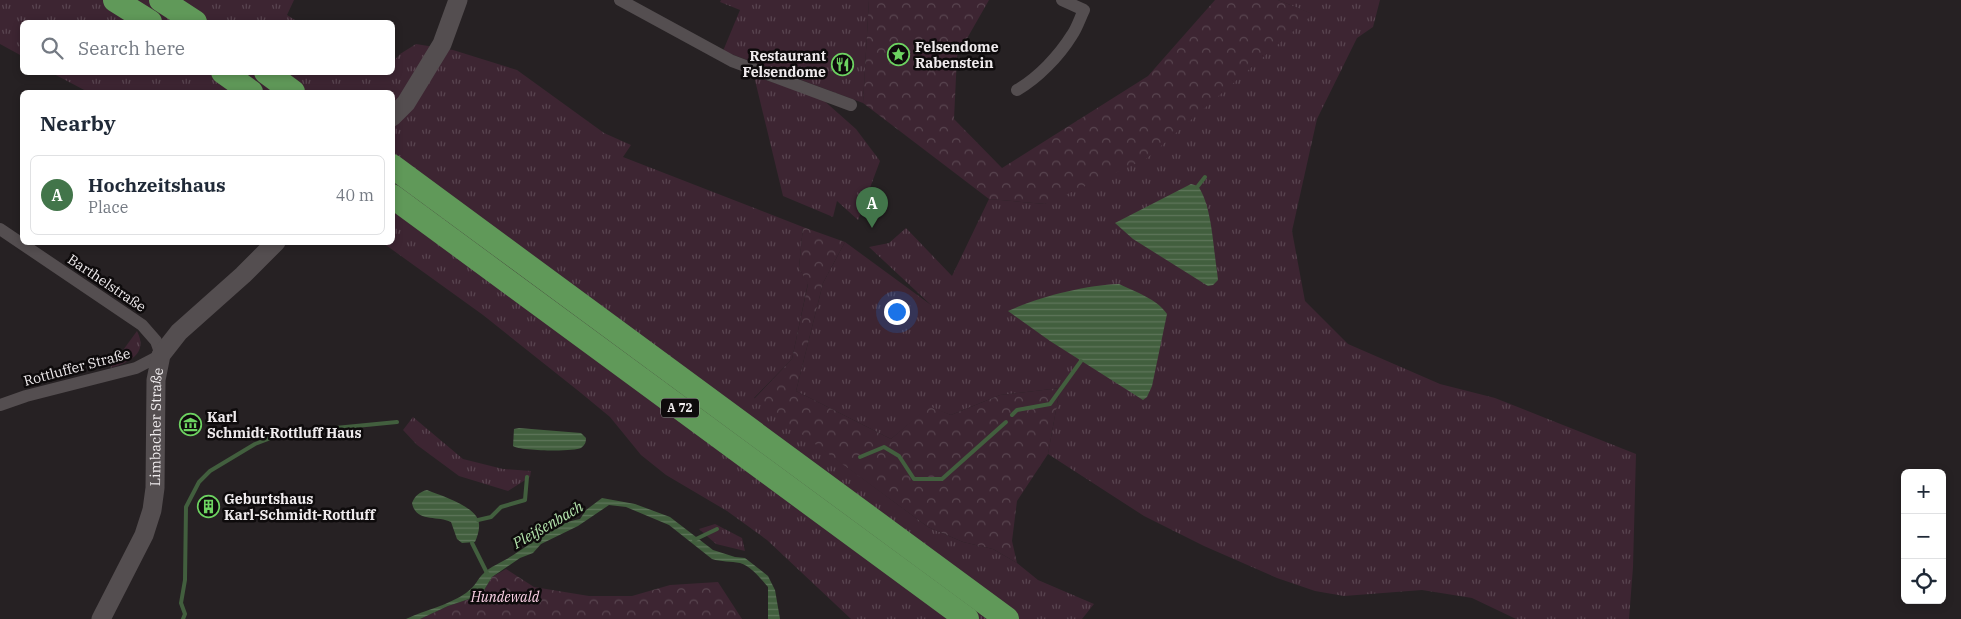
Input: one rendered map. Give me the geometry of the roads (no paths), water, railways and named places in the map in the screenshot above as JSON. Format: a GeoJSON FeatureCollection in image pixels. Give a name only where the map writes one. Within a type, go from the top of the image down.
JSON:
{"type":"FeatureCollection","features":[{"type":"Feature","properties":{"kind":"highway"},"geometry":{"type":"LineString","coordinates":[[115,0],[147,20]]}},
{"type":"Feature","properties":{"kind":"highway"},"geometry":{"type":"LineString","coordinates":[[161,0],[191,20]]}},
{"type":"Feature","properties":{"kind":"highway"},"geometry":{"type":"LineString","coordinates":[[227,75],[248,90]]}},
{"type":"Feature","properties":{"kind":"highway"},"geometry":{"type":"LineString","coordinates":[[270,75],[290,90]]}},
{"type":"Feature","properties":{"kind":"highway","name":"A 72"},"geometry":{"type":"LineString","coordinates":[[395,168],[1007,619]]}},
{"type":"Feature","properties":{"kind":"highway","name":"A 72"},"geometry":{"type":"LineString","coordinates":[[395,198],[967,619]]}},
{"type":"Feature","properties":{"kind":"street"},"geometry":{"type":"LineString","coordinates":[[395,114],[406,103],[445,38],[458,0]]}},
{"type":"Feature","properties":{"kind":"street"},"geometry":{"type":"LineString","coordinates":[[620,0],[732,61],[851,105]]}},
{"type":"Feature","properties":{"kind":"street"},"geometry":{"type":"LineString","coordinates":[[1017,90],[1028,84],[1073,35],[1084,10],[1062,0]]}},
{"type":"Feature","properties":{"kind":"street","name":"Barthelstraße"},"geometry":{"type":"LineString","coordinates":[[0,229],[20,243]]}},
{"type":"Feature","properties":{"kind":"street","name":"Barthelstraße"},"geometry":{"type":"LineString","coordinates":[[24,245],[142,325],[156,341],[161,355]]}},
{"type":"Feature","properties":{"kind":"street","name":"Limbacher Straße"},"geometry":{"type":"LineString","coordinates":[[101,619],[144,535],[152,510],[155,488],[156,380],[161,355],[179,332],[243,275],[273,245]]}},
{"type":"Feature","properties":{"kind":"street","name":"Rottluffer Straße"},"geometry":{"type":"LineString","coordinates":[[0,405],[26,396],[136,368],[161,355]]}},
{"type":"Feature","properties":{"kind":"waterway"},"geometry":{"type":"LineString","coordinates":[[1198,186],[1205,177]]}},
{"type":"Feature","properties":{"kind":"waterway"},"geometry":{"type":"LineString","coordinates":[[1012,415],[1017,410],[1050,404],[1081,361]]}},
{"type":"Feature","properties":{"kind":"waterway"},"geometry":{"type":"LineString","coordinates":[[183,619],[185,614],[181,603],[185,580],[186,507],[199,482],[210,471],[255,444],[284,433],[397,422]]}},
{"type":"Feature","properties":{"kind":"waterway"},"geometry":{"type":"LineString","coordinates":[[860,457],[884,447],[899,456],[914,479],[942,479],[1006,422]]}},
{"type":"Feature","properties":{"kind":"waterway"},"geometry":{"type":"LineString","coordinates":[[478,520],[491,517],[501,507],[525,500],[527,477]]}},
{"type":"Feature","properties":{"kind":"waterway"},"geometry":{"type":"LineString","coordinates":[[694,540],[717,529]]}},
{"type":"Feature","properties":{"kind":"waterway"},"geometry":{"type":"LineString","coordinates":[[472,543],[488,575]]}},
{"type":"Feature","properties":{"kind":"place","name":"Felsendome Rabenstein"},"geometry":{"type":"Point","coordinates":[899,55]}},
{"type":"Feature","properties":{"kind":"place","name":"Restaurant Felsendome"},"geometry":{"type":"Point","coordinates":[842,64]}},
{"type":"Feature","properties":{"kind":"place","name":"Hochzeitshaus"},"geometry":{"type":"Point","coordinates":[872,228]}},
{"type":"Feature","properties":{"kind":"place","name":"Karl Schmidt-Rottluff Haus"},"geometry":{"type":"Point","coordinates":[191,425]}},
{"type":"Feature","properties":{"kind":"place","name":"Geburtshaus Karl-Schmidt-Rottluff"},"geometry":{"type":"Point","coordinates":[208,507]}},
{"type":"Feature","properties":{"kind":"water label","name":"Pleißenbach"},"geometry":{"type":"Point","coordinates":[548,525]}},
{"type":"Feature","properties":{"kind":"park label","name":"Hundewald"},"geometry":{"type":"Point","coordinates":[505,597]}}]}
